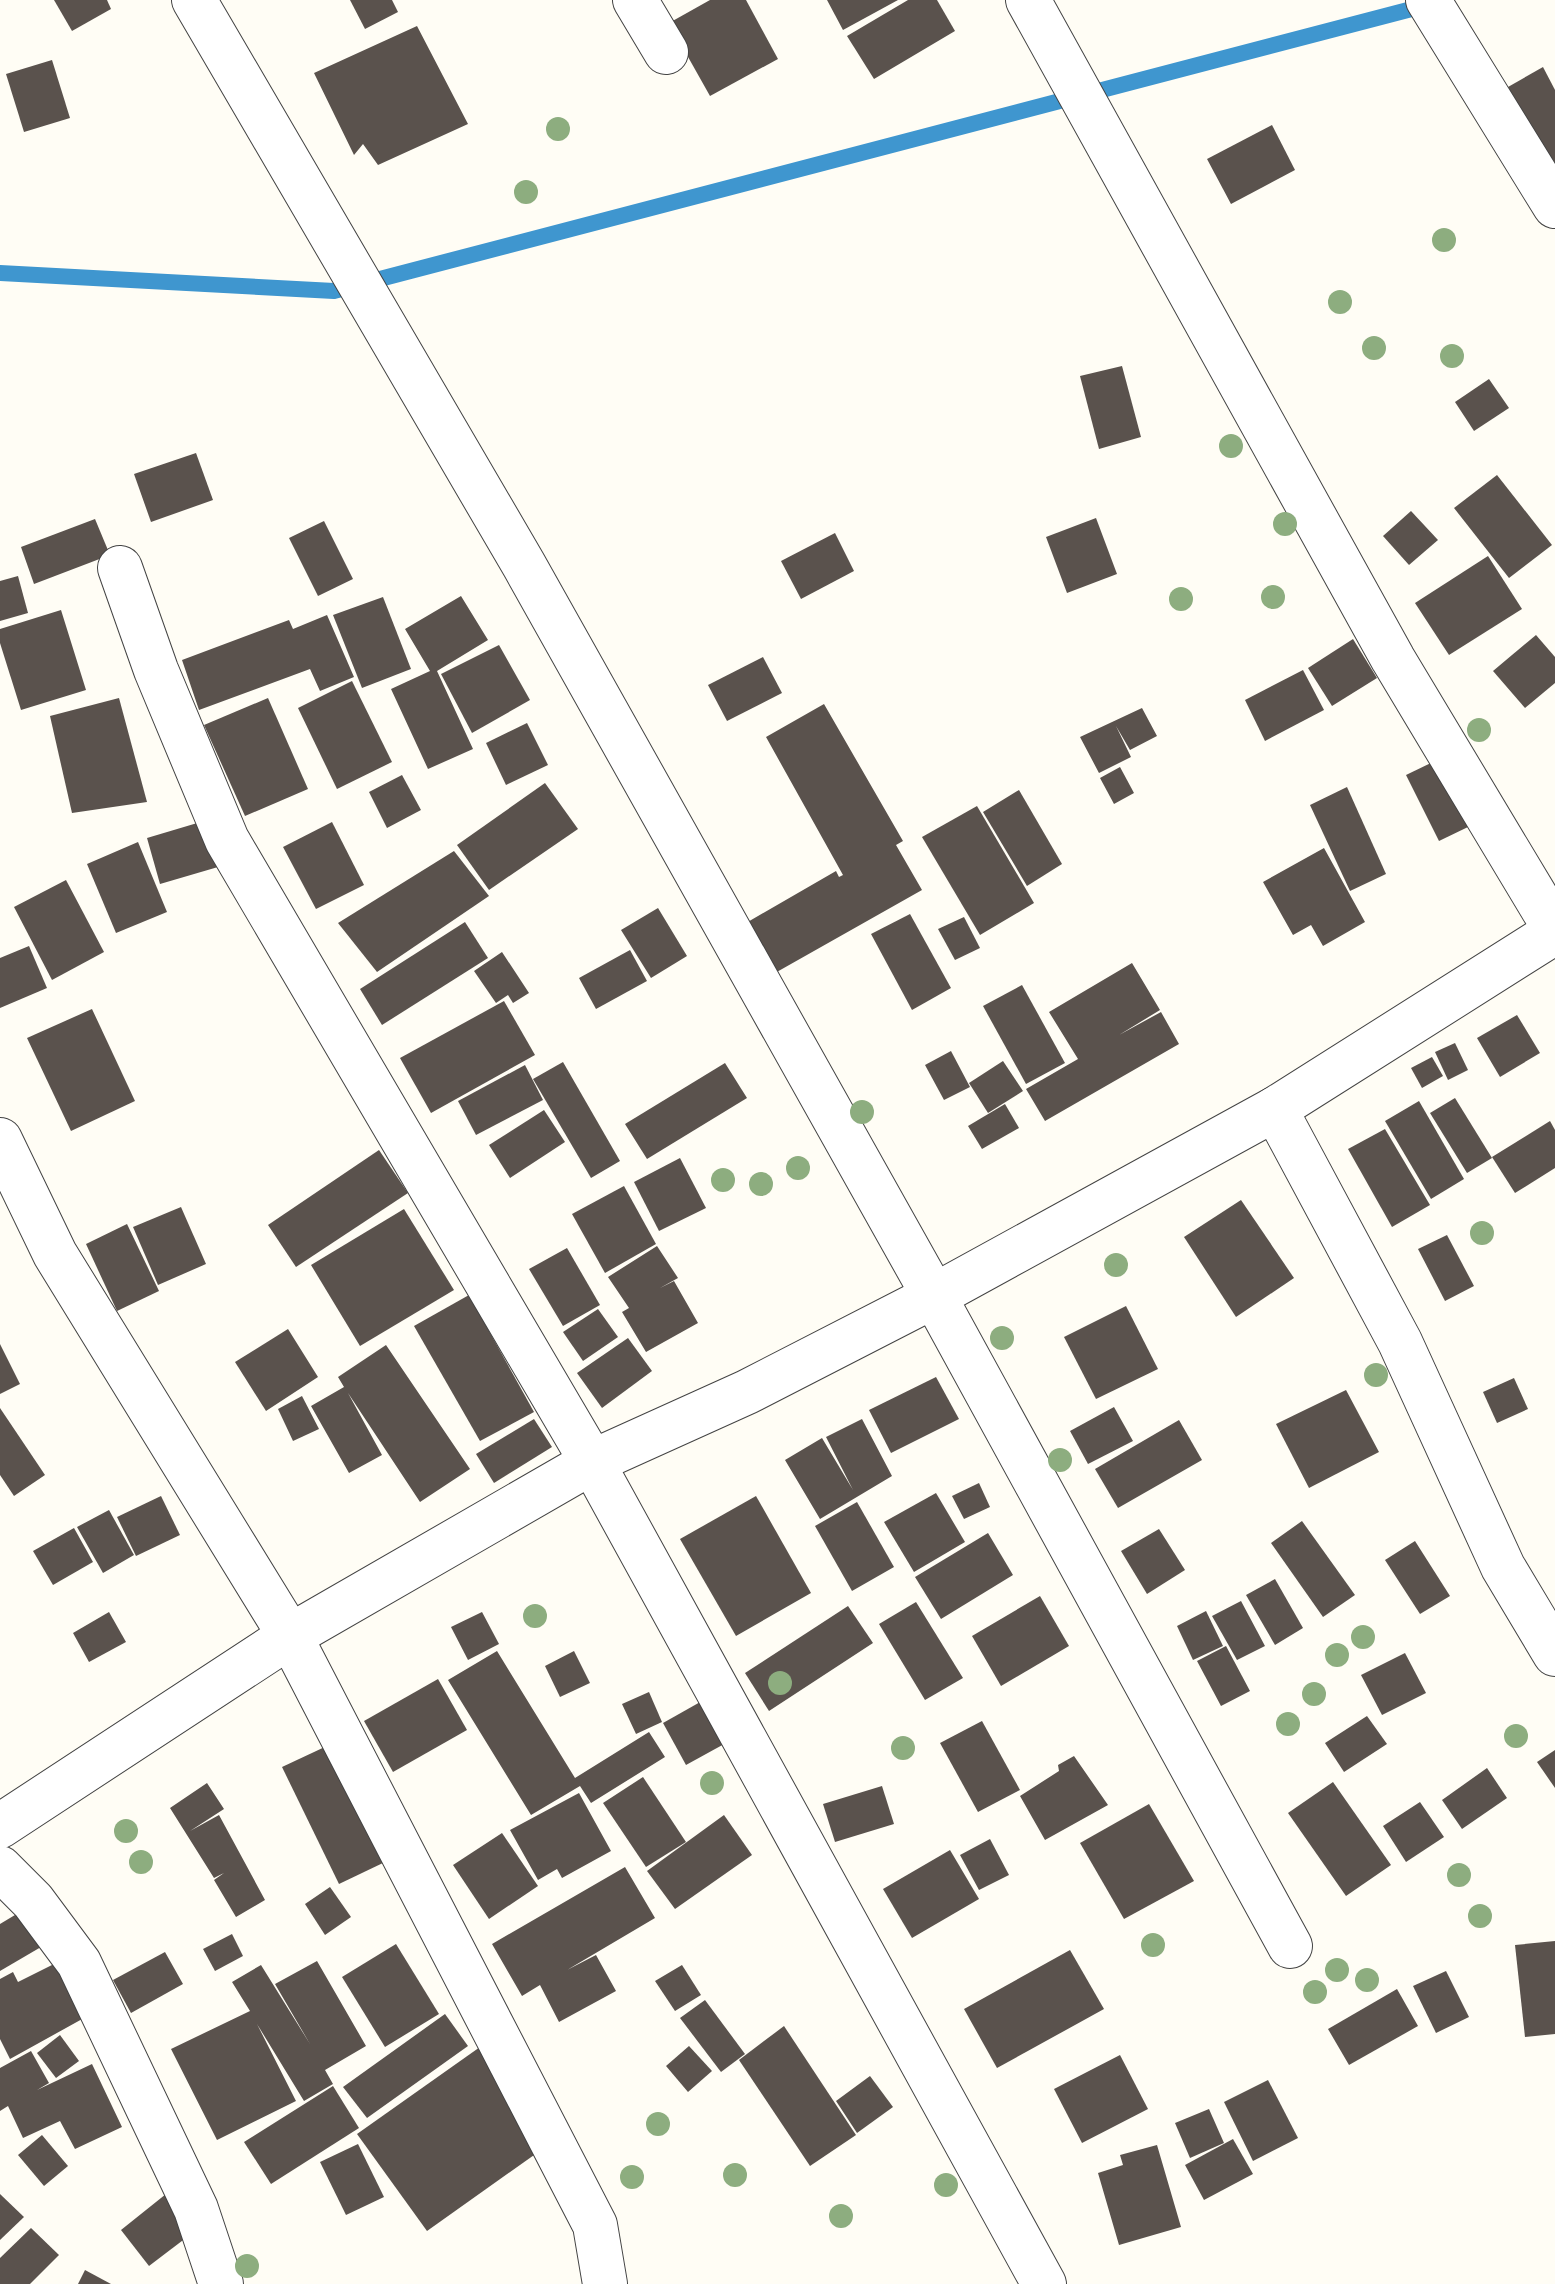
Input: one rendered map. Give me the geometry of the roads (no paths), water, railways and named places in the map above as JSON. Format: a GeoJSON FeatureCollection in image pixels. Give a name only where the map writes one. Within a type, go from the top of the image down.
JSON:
{"type":"FeatureCollection","features":[{"type":"Feature","properties":{"kind":"street"},"geometry":{"type":"LineString","coordinates":[[194,0],[524,565],[934,1296],[1290,1946]]}},
{"type":"Feature","properties":{"kind":"street"},"geometry":{"type":"LineString","coordinates":[[635,0],[666,52]]}},
{"type":"Feature","properties":{"kind":"street"},"geometry":{"type":"LineString","coordinates":[[0,1826],[290,1636],[592,1462],[747,1392],[934,1296],[1275,1109],[1555,931],[1393,659],[1028,0]]}},
{"type":"Feature","properties":{"kind":"street"},"geometry":{"type":"LineString","coordinates":[[1428,0],[1555,206]]}},
{"type":"Feature","properties":{"kind":"street"},"geometry":{"type":"LineString","coordinates":[[120,568],[156,670],[227,840],[592,1462],[1044,2284]]}},
{"type":"Feature","properties":{"kind":"street"},"geometry":{"type":"LineString","coordinates":[[1275,1109],[1400,1342],[1503,1567],[1555,1654]]}},
{"type":"Feature","properties":{"kind":"street"},"geometry":{"type":"LineString","coordinates":[[0,1140],[55,1254],[290,1636],[595,2225],[605,2284]]}},
{"type":"Feature","properties":{"kind":"street"},"geometry":{"type":"LineString","coordinates":[[0,1868],[33,1901],[79,1963],[196,2209],[221,2284]]}},
{"type":"Feature","properties":{"kind":"waterway"},"geometry":{"type":"LineString","coordinates":[[0,273],[334,291],[1427,5]]}}]}
